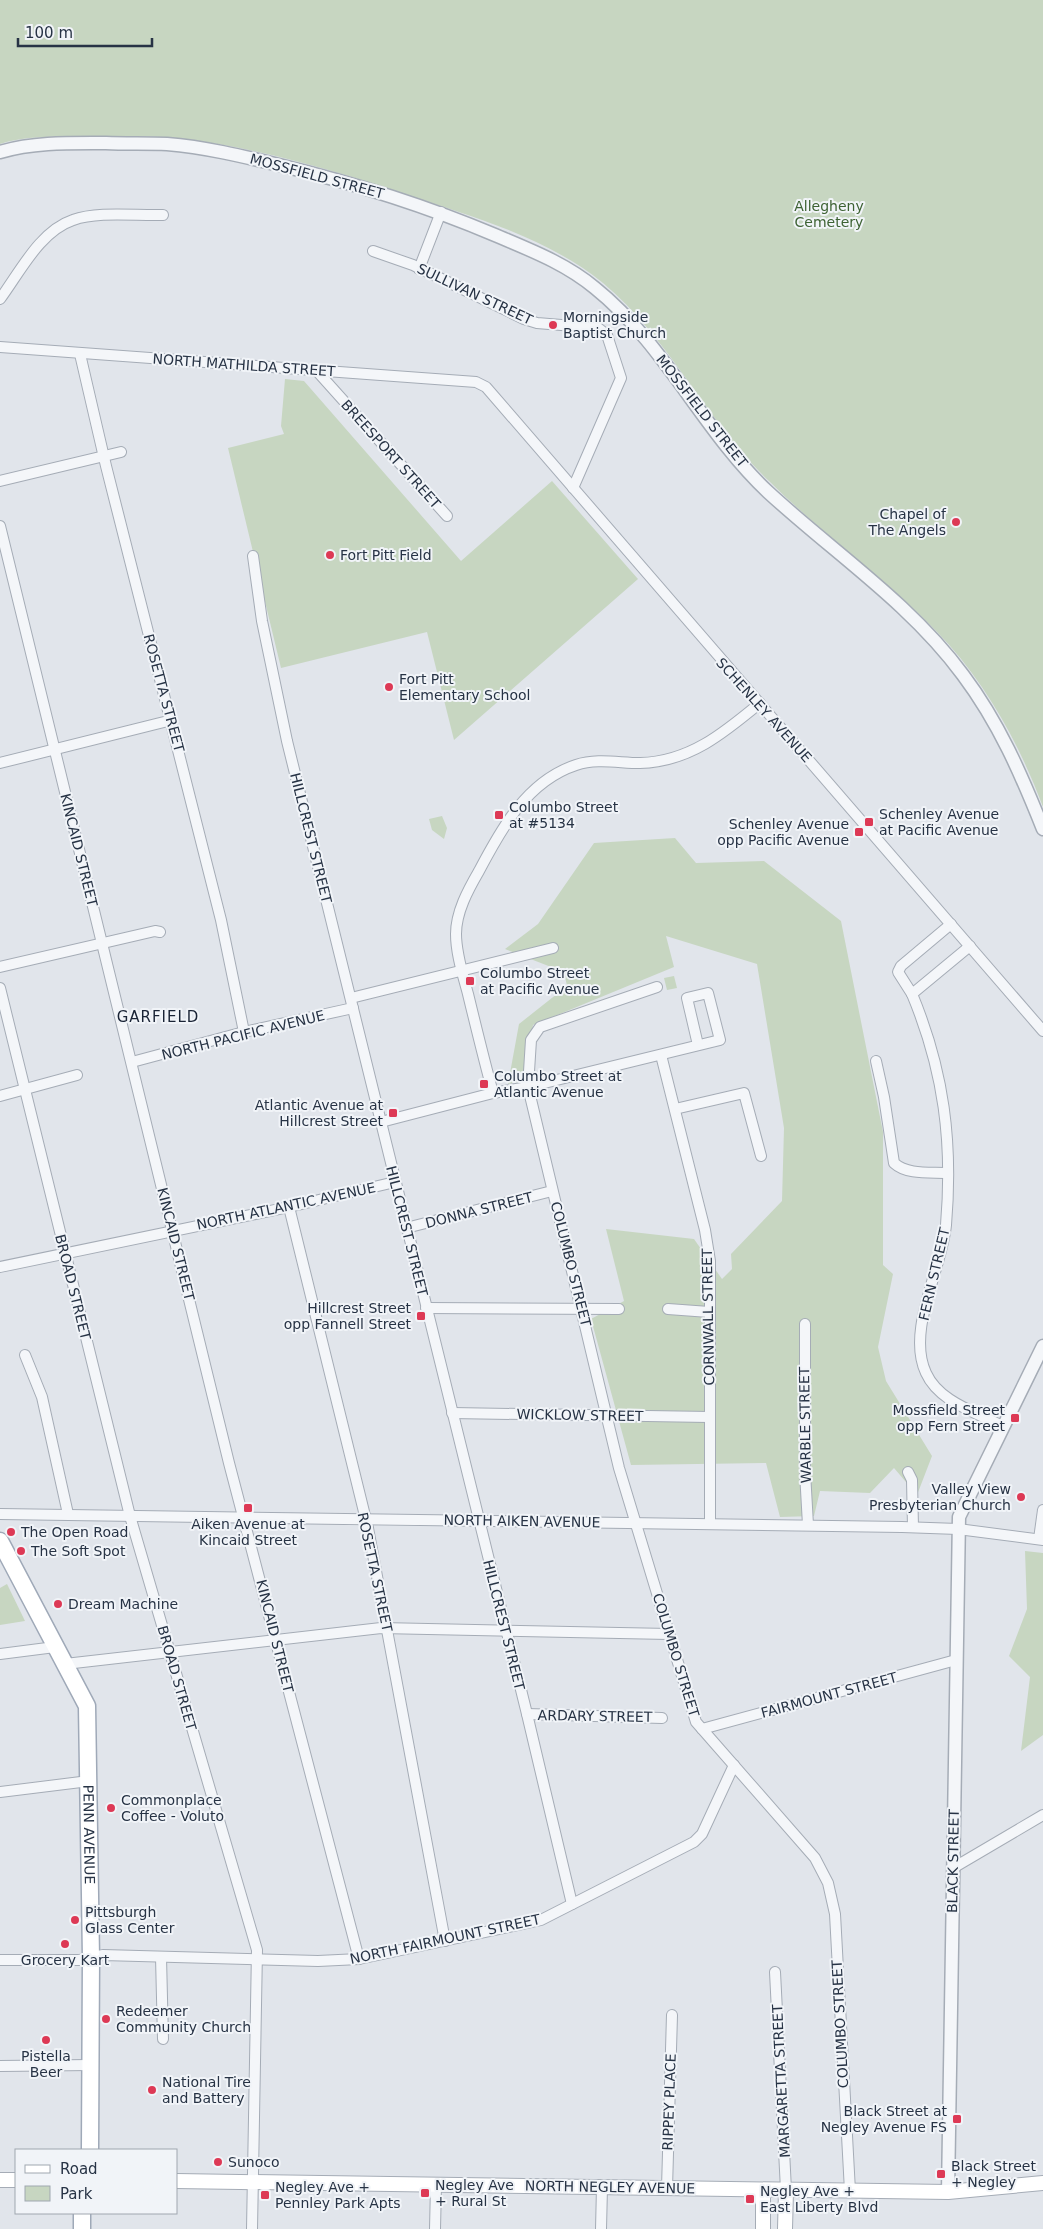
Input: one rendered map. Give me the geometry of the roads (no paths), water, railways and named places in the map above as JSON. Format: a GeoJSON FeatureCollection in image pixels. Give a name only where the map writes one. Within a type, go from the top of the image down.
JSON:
{"type":"FeatureCollection","features":[{"type":"Feature","properties":{"kind":"main road","name":"PENN AVENUE"},"geometry":{"type":"LineString","coordinates":[[0,1541],[87,1706],[91,1958],[90,2149]]}},
{"type":"Feature","properties":{"kind":"main road"},"geometry":{"type":"LineString","coordinates":[[0,2180],[15,2180]]}},
{"type":"Feature","properties":{"kind":"main road","name":"NORTH NEGLEY AVENUE"},"geometry":{"type":"LineString","coordinates":[[178,2181],[948,2192],[1043,2183]]}},
{"type":"Feature","properties":{"kind":"main road"},"geometry":{"type":"LineString","coordinates":[[763,2190],[763,2229]]}},
{"type":"Feature","properties":{"kind":"main road"},"geometry":{"type":"LineString","coordinates":[[785,2229],[786,2190]]}},
{"type":"Feature","properties":{"kind":"main road"},"geometry":{"type":"LineString","coordinates":[[82,2214],[82,2229]]}},
{"type":"Feature","properties":{"kind":"main road"},"geometry":{"type":"LineString","coordinates":[[93,2229],[94,2214]]}},
{"type":"Feature","properties":{"kind":"street","name":"MOSSFIELD STREET"},"geometry":{"type":"LineString","coordinates":[[0,152],[24,145],[79,143],[166,144],[201,148],[352,182],[441,212],[564,265],[621,310],[644,336],[739,461],[766,490],[903,610],[934,640],[962,673],[1006,741],[1043,829]]}},
{"type":"Feature","properties":{"kind":"street"},"geometry":{"type":"LineString","coordinates":[[419,269],[441,212]]}},
{"type":"Feature","properties":{"kind":"street"},"geometry":{"type":"LineString","coordinates":[[0,298],[42,242],[56,228],[73,220],[92,216],[162,216]]}},
{"type":"Feature","properties":{"kind":"street","name":"SULLIVAN STREET"},"geometry":{"type":"LineString","coordinates":[[373,251],[419,269],[524,319],[537,323],[598,328],[607,334],[621,378],[573,488]]}},
{"type":"Feature","properties":{"kind":"street","name":"NORTH MATHILDA STREET"},"geometry":{"type":"LineString","coordinates":[[0,347],[476,382],[486,387]]}},
{"type":"Feature","properties":{"kind":"street","name":"ROSETTA STREET"},"geometry":{"type":"LineString","coordinates":[[80,354],[137,594],[172,720],[221,920],[244,1032]]}},
{"type":"Feature","properties":{"kind":"street","name":"BREESPORT STREET"},"geometry":{"type":"LineString","coordinates":[[316,370],[447,516]]}},
{"type":"Feature","properties":{"kind":"street","name":"SCHENLEY AVENUE"},"geometry":{"type":"LineString","coordinates":[[486,387],[713,652],[760,703],[1043,1031]]}},
{"type":"Feature","properties":{"kind":"street"},"geometry":{"type":"LineString","coordinates":[[0,481],[104,454],[121,452]]}},
{"type":"Feature","properties":{"kind":"street","name":"KINCAID STREET"},"geometry":{"type":"LineString","coordinates":[[0,526],[243,1517],[359,1960]]}},
{"type":"Feature","properties":{"kind":"street","name":"HILLCREST STREET"},"geometry":{"type":"LineString","coordinates":[[254,556],[262,621],[275,686],[572,1904]]}},
{"type":"Feature","properties":{"kind":"street"},"geometry":{"type":"LineString","coordinates":[[493,1093],[462,971],[456,934],[462,904],[500,831],[515,810],[557,773],[577,764],[603,761],[642,763],[684,756],[711,741],[760,703]]}},
{"type":"Feature","properties":{"kind":"street"},"geometry":{"type":"LineString","coordinates":[[0,763],[172,720]]}},
{"type":"Feature","properties":{"kind":"street","name":"FERN STREET"},"geometry":{"type":"LineString","coordinates":[[951,924],[901,966],[898,972],[912,994],[939,1073],[946,1116],[946,1226],[922,1326],[920,1351],[926,1373],[938,1392],[1002,1426]]}},
{"type":"Feature","properties":{"kind":"street"},"geometry":{"type":"LineString","coordinates":[[0,967],[155,930],[160,932]]}},
{"type":"Feature","properties":{"kind":"street"},"geometry":{"type":"LineString","coordinates":[[912,994],[970,946]]}},
{"type":"Feature","properties":{"kind":"street","name":"NORTH PACIFIC AVENUE"},"geometry":{"type":"LineString","coordinates":[[132,1062],[352,1003],[462,971],[553,948]]}},
{"type":"Feature","properties":{"kind":"street","name":"COLUMBO STREET"},"geometry":{"type":"LineString","coordinates":[[657,986],[540,1026],[531,1040],[528,1087],[552,1192],[608,1415],[619,1468],[696,1722],[815,1858],[828,1883],[835,1914],[850,2191]]}},
{"type":"Feature","properties":{"kind":"street","name":"BROAD STREET"},"geometry":{"type":"LineString","coordinates":[[0,988],[130,1516],[256,1946],[252,2229]]}},
{"type":"Feature","properties":{"kind":"street"},"geometry":{"type":"LineString","coordinates":[[381,1122],[493,1093],[528,1087],[720,1040],[708,993],[687,998],[698,1045]]}},
{"type":"Feature","properties":{"kind":"street","name":"CORNWALL STREET"},"geometry":{"type":"LineString","coordinates":[[661,1055],[705,1230],[710,1261],[710,1524]]}},
{"type":"Feature","properties":{"kind":"street"},"geometry":{"type":"LineString","coordinates":[[876,1061],[884,1096],[894,1163],[900,1169],[947,1173]]}},
{"type":"Feature","properties":{"kind":"street"},"geometry":{"type":"LineString","coordinates":[[0,1096],[78,1075]]}},
{"type":"Feature","properties":{"kind":"street"},"geometry":{"type":"LineString","coordinates":[[675,1109],[744,1093],[761,1156]]}},
{"type":"Feature","properties":{"kind":"street","name":"NORTH ATLANTIC AVENUE"},"geometry":{"type":"LineString","coordinates":[[0,1267],[173,1229],[289,1207],[395,1182]]}},
{"type":"Feature","properties":{"kind":"street","name":"DONNA STREET"},"geometry":{"type":"LineString","coordinates":[[406,1228],[552,1192]]}},
{"type":"Feature","properties":{"kind":"street","name":"ROSETTA STREET"},"geometry":{"type":"LineString","coordinates":[[289,1207],[365,1519],[388,1628],[445,1940]]}},
{"type":"Feature","properties":{"kind":"street"},"geometry":{"type":"LineString","coordinates":[[426,1308],[619,1308]]}},
{"type":"Feature","properties":{"kind":"street"},"geometry":{"type":"LineString","coordinates":[[668,1309],[709,1312]]}},
{"type":"Feature","properties":{"kind":"street","name":"WARBLE STREET"},"geometry":{"type":"LineString","coordinates":[[805,1324],[805,1472],[808,1526]]}},
{"type":"Feature","properties":{"kind":"street"},"geometry":{"type":"LineString","coordinates":[[958,1529],[959,1516],[1043,1346]]}},
{"type":"Feature","properties":{"kind":"street"},"geometry":{"type":"LineString","coordinates":[[25,1355],[42,1397],[68,1514]]}},
{"type":"Feature","properties":{"kind":"street","name":"WICKLOW STREET"},"geometry":{"type":"LineString","coordinates":[[452,1413],[709,1417]]}},
{"type":"Feature","properties":{"kind":"street"},"geometry":{"type":"LineString","coordinates":[[908,1472],[912,1480],[913,1527]]}},
{"type":"Feature","properties":{"kind":"street"},"geometry":{"type":"LineString","coordinates":[[1041,1540],[1043,1510]]}},
{"type":"Feature","properties":{"kind":"street","name":"NORTH AIKEN AVENUE"},"geometry":{"type":"LineString","coordinates":[[0,1514],[913,1527],[958,1529],[1041,1540]]}},
{"type":"Feature","properties":{"kind":"street","name":"BLACK STREET"},"geometry":{"type":"LineString","coordinates":[[948,2192],[958,1529]]}},
{"type":"Feature","properties":{"kind":"street"},"geometry":{"type":"LineString","coordinates":[[65,1664],[388,1628],[669,1634]]}},
{"type":"Feature","properties":{"kind":"street"},"geometry":{"type":"LineString","coordinates":[[0,1654],[56,1647]]}},
{"type":"Feature","properties":{"kind":"street","name":"FAIRMOUNT STREET"},"geometry":{"type":"LineString","coordinates":[[702,1729],[956,1660]]}},
{"type":"Feature","properties":{"kind":"street","name":"ARDARY STREET"},"geometry":{"type":"LineString","coordinates":[[527,1714],[662,1718]]}},
{"type":"Feature","properties":{"kind":"street","name":"NORTH FAIRMOUNT STREET"},"geometry":{"type":"LineString","coordinates":[[0,1960],[80,1960],[103,1956],[257,1960],[359,1960],[541,1920],[694,1842],[702,1834],[734,1765]]}},
{"type":"Feature","properties":{"kind":"street"},"geometry":{"type":"LineString","coordinates":[[0,1792],[89,1781]]}},
{"type":"Feature","properties":{"kind":"street"},"geometry":{"type":"LineString","coordinates":[[953,1868],[1043,1815]]}},
{"type":"Feature","properties":{"kind":"street"},"geometry":{"type":"LineString","coordinates":[[160,1957],[163,2039]]}},
{"type":"Feature","properties":{"kind":"street","name":"MARGARETTA STREET"},"geometry":{"type":"LineString","coordinates":[[775,1972],[786,2190]]}},
{"type":"Feature","properties":{"kind":"street","name":"RIPPEY PLACE"},"geometry":{"type":"LineString","coordinates":[[667,2188],[672,2015]]}},
{"type":"Feature","properties":{"kind":"street"},"geometry":{"type":"LineString","coordinates":[[0,2066],[91,2065]]}},
{"type":"Feature","properties":{"kind":"street"},"geometry":{"type":"LineString","coordinates":[[435,2229],[436,2185]]}},
{"type":"Feature","properties":{"kind":"street"},"geometry":{"type":"LineString","coordinates":[[601,2229],[602,2187]]}},
{"type":"Feature","properties":{"kind":"place","name":"Morningside Baptist Church"},"geometry":{"type":"Point","coordinates":[553,325]}},
{"type":"Feature","properties":{"kind":"place","name":"Chapel of The Angels"},"geometry":{"type":"Point","coordinates":[956,522]}},
{"type":"Feature","properties":{"kind":"place","name":"Fort Pitt Field"},"geometry":{"type":"Point","coordinates":[330,555]}},
{"type":"Feature","properties":{"kind":"place","name":"Fort Pitt Elementary School"},"geometry":{"type":"Point","coordinates":[389,687]}},
{"type":"Feature","properties":{"kind":"place","name":"Columbo Street at #5134"},"geometry":{"type":"Point","coordinates":[499,815]}},
{"type":"Feature","properties":{"kind":"place","name":"Schenley Avenue at Pacific Avenue"},"geometry":{"type":"Point","coordinates":[869,822]}},
{"type":"Feature","properties":{"kind":"place","name":"Schenley Avenue opp Pacific Avenue"},"geometry":{"type":"Point","coordinates":[859,832]}},
{"type":"Feature","properties":{"kind":"place","name":"Columbo Street at Pacific Avenue"},"geometry":{"type":"Point","coordinates":[470,981]}},
{"type":"Feature","properties":{"kind":"place","name":"Columbo Street at Atlantic Avenue"},"geometry":{"type":"Point","coordinates":[484,1084]}},
{"type":"Feature","properties":{"kind":"place","name":"Atlantic Avenue at Hillcrest Street"},"geometry":{"type":"Point","coordinates":[393,1113]}},
{"type":"Feature","properties":{"kind":"place","name":"Hillcrest Street opp Fannell Street"},"geometry":{"type":"Point","coordinates":[421,1316]}},
{"type":"Feature","properties":{"kind":"place","name":"Mossfield Street opp Fern Street"},"geometry":{"type":"Point","coordinates":[1015,1418]}},
{"type":"Feature","properties":{"kind":"place","name":"Valley View Presbyterian Church"},"geometry":{"type":"Point","coordinates":[1021,1497]}},
{"type":"Feature","properties":{"kind":"place","name":"Aiken Avenue at Kincaid Street"},"geometry":{"type":"Point","coordinates":[248,1508]}},
{"type":"Feature","properties":{"kind":"place","name":"The Open Road"},"geometry":{"type":"Point","coordinates":[11,1532]}},
{"type":"Feature","properties":{"kind":"place","name":"The Soft Spot"},"geometry":{"type":"Point","coordinates":[21,1551]}},
{"type":"Feature","properties":{"kind":"place","name":"Dream Machine"},"geometry":{"type":"Point","coordinates":[58,1604]}},
{"type":"Feature","properties":{"kind":"place","name":"Commonplace Coffee - Voluto"},"geometry":{"type":"Point","coordinates":[111,1808]}},
{"type":"Feature","properties":{"kind":"place","name":"Pittsburgh Glass Center"},"geometry":{"type":"Point","coordinates":[75,1920]}},
{"type":"Feature","properties":{"kind":"place","name":"Grocery Kart"},"geometry":{"type":"Point","coordinates":[65,1944]}},
{"type":"Feature","properties":{"kind":"place","name":"Redeemer Community Church"},"geometry":{"type":"Point","coordinates":[106,2019]}},
{"type":"Feature","properties":{"kind":"place","name":"Pistella Beer"},"geometry":{"type":"Point","coordinates":[46,2040]}},
{"type":"Feature","properties":{"kind":"place","name":"National Tire and Battery"},"geometry":{"type":"Point","coordinates":[152,2090]}},
{"type":"Feature","properties":{"kind":"place","name":"Black Street at Negley Avenue FS"},"geometry":{"type":"Point","coordinates":[957,2119]}},
{"type":"Feature","properties":{"kind":"place","name":"Sunoco"},"geometry":{"type":"Point","coordinates":[218,2162]}},
{"type":"Feature","properties":{"kind":"place","name":"Black Street + Negley"},"geometry":{"type":"Point","coordinates":[941,2174]}},
{"type":"Feature","properties":{"kind":"place","name":"Negley Ave + Rural St"},"geometry":{"type":"Point","coordinates":[425,2193]}},
{"type":"Feature","properties":{"kind":"place","name":"Negley Ave + Pennley Park Apts"},"geometry":{"type":"Point","coordinates":[265,2195]}},
{"type":"Feature","properties":{"kind":"place","name":"Negley Ave + East Liberty Blvd"},"geometry":{"type":"Point","coordinates":[750,2199]}},
{"type":"Feature","properties":{"kind":"district","name":"GARFIELD"},"geometry":{"type":"Point","coordinates":[158,1017]}},
{"type":"Feature","properties":{"kind":"park label","name":"Allegheny Cemetery"},"geometry":{"type":"Point","coordinates":[829,214]}}]}
